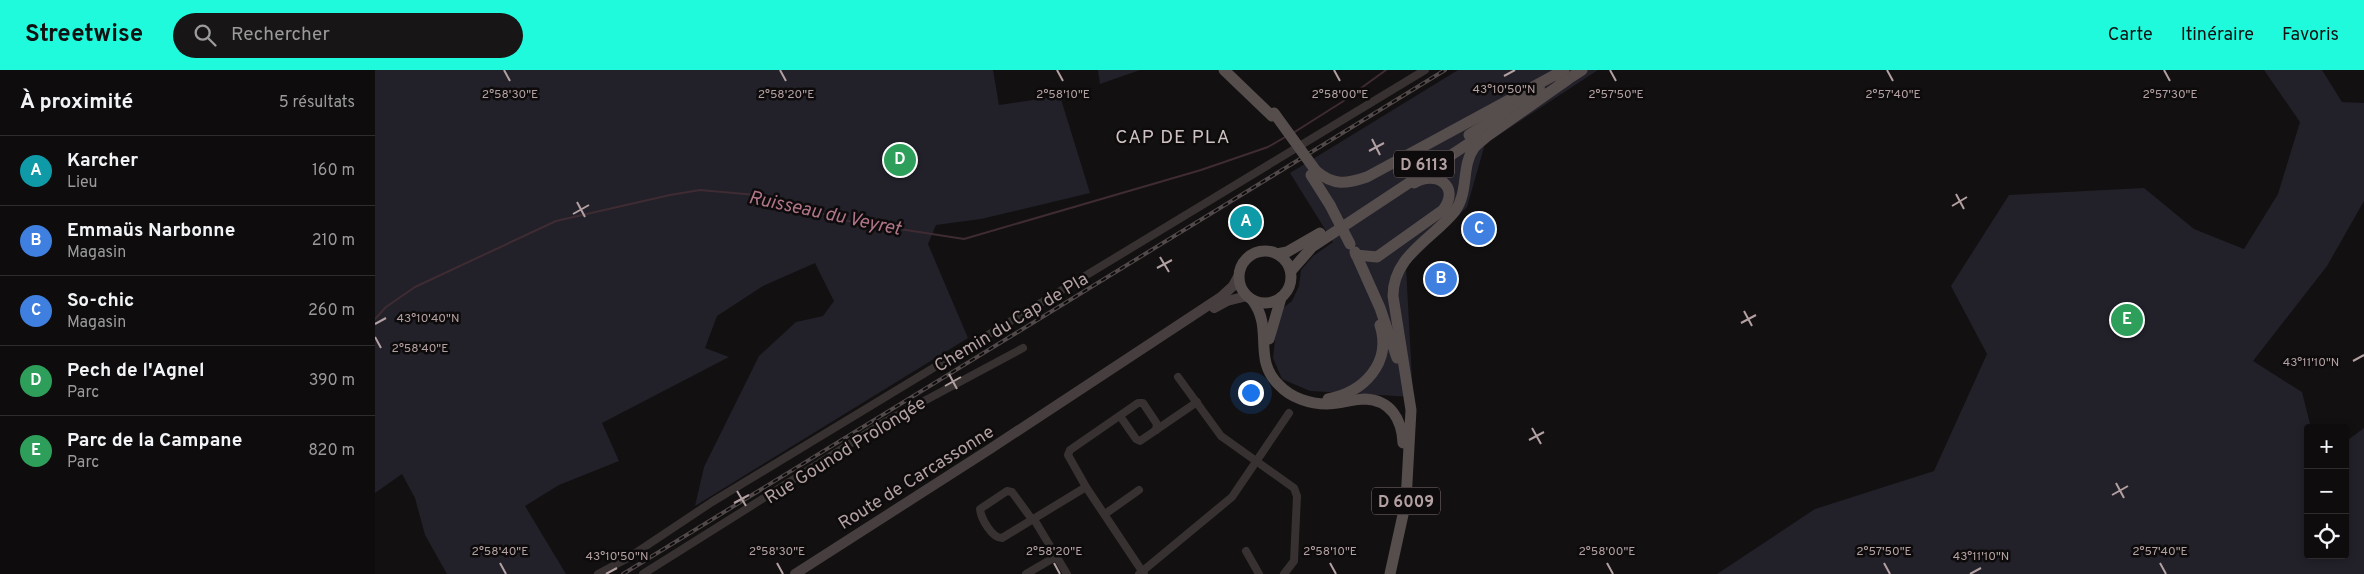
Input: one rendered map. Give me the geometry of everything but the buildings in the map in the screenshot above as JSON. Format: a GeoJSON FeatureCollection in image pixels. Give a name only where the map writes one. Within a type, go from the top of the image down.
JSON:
{"type":"FeatureCollection","features":[{"type":"Feature","properties":{"kind":"main road","name":"D 6009"},"geometry":{"type":"LineString","coordinates":[[1224,70],[1273,114]]}},
{"type":"Feature","properties":{"kind":"main road","name":"D 6009"},"geometry":{"type":"LineString","coordinates":[[1233,70],[1252,87],[1314,173],[1356,255],[1380,308],[1395,349],[1404,389],[1409,435],[1406,501],[1391,570]]}},
{"type":"Feature","properties":{"kind":"main road","name":"D 6113"},"geometry":{"type":"LineString","coordinates":[[1277,254],[1287,252],[1315,236],[1567,73],[1582,70]]}},
{"type":"Feature","properties":{"kind":"main road","name":"D 6113"},"geometry":{"type":"LineString","coordinates":[[1291,271],[1312,247],[1567,73]]}},
{"type":"Feature","properties":{"kind":"main road"},"geometry":{"type":"LineString","coordinates":[[1314,173],[1332,182],[1343,184],[1367,177],[1567,73]]}},
{"type":"Feature","properties":{"kind":"main road"},"geometry":{"type":"LineString","coordinates":[[1409,435],[1411,410],[1393,296],[1397,272],[1411,254],[1456,210],[1464,190],[1467,165],[1474,148],[1567,73]]}},
{"type":"Feature","properties":{"kind":"main road"},"geometry":{"type":"LineString","coordinates":[[1309,402],[1334,398],[1360,386],[1375,371],[1382,356],[1384,346],[1381,330],[1356,255],[1377,257],[1398,243],[1443,210],[1448,203],[1449,190],[1444,182],[1437,179],[1420,180],[1348,222]]}},
{"type":"Feature","properties":{"kind":"main road"},"geometry":{"type":"LineString","coordinates":[[1268,368],[1270,332],[1281,298],[1291,285],[1291,271],[1287,263],[1277,254],[1269,251],[1255,253],[1243,263],[1239,275],[1239,283],[1263,319],[1263,352],[1268,368],[1273,378],[1287,392],[1309,402],[1327,404],[1372,401],[1390,409],[1398,418],[1402,434],[1402,484],[1391,570]]}},
{"type":"Feature","properties":{"kind":"main road","name":"Route de Carcassonne"},"geometry":{"type":"LineString","coordinates":[[1054,408],[1221,297],[1233,286],[1239,275]]}},
{"type":"Feature","properties":{"kind":"main road"},"geometry":{"type":"LineString","coordinates":[[1250,298],[1267,304],[1281,298]]}},
{"type":"Feature","properties":{"kind":"main road","name":"Route de Carcassonne"},"geometry":{"type":"LineString","coordinates":[[795,574],[1054,408],[1221,304],[1250,298]]}},
{"type":"Feature","properties":{"kind":"street","name":"Chemin du Cap de Pla"},"geometry":{"type":"LineString","coordinates":[[598,574],[629,558],[712,502],[1425,70]]}},
{"type":"Feature","properties":{"kind":"street","name":"Rue Gounod Prolongée"},"geometry":{"type":"LineString","coordinates":[[643,574],[883,424],[1023,348]]}},
{"type":"Feature","properties":{"kind":"street"},"geometry":{"type":"LineString","coordinates":[[1178,377],[1221,436],[1294,488],[1297,496],[1294,561],[1284,574]]}},
{"type":"Feature","properties":{"kind":"street"},"geometry":{"type":"LineString","coordinates":[[1156,430],[1157,424],[1143,403],[1138,402],[1069,450],[1068,456],[1142,573],[1232,496],[1289,414]]}},
{"type":"Feature","properties":{"kind":"street"},"geometry":{"type":"LineString","coordinates":[[1120,416],[1136,439],[1140,441],[1197,402]]}},
{"type":"Feature","properties":{"kind":"street"},"geometry":{"type":"LineString","coordinates":[[1067,574],[1057,556],[1033,520],[1013,492],[1007,491],[980,509],[980,514],[997,538],[1002,538],[1033,520],[1087,487]]}},
{"type":"Feature","properties":{"kind":"street"},"geometry":{"type":"LineString","coordinates":[[1105,514],[1139,490]]}},
{"type":"Feature","properties":{"kind":"street"},"geometry":{"type":"LineString","coordinates":[[1246,551],[1259,574]]}},
{"type":"Feature","properties":{"kind":"street"},"geometry":{"type":"LineString","coordinates":[[1025,574],[1057,556]]}},
{"type":"Feature","properties":{"kind":"shaded area"},"geometry":{"type":"Polygon","coordinates":[[[375,70],[993,70],[999,105],[1060,96],[1090,193],[981,219],[936,225],[928,244],[968,338],[695,506],[704,467],[759,356],[796,322],[823,316],[834,301],[815,263],[763,286],[717,316],[705,348],[729,357],[602,423],[619,461],[559,485],[525,506],[566,574],[447,574],[425,535],[415,498],[402,474],[375,493],[375,70]]]}},
{"type":"Feature","properties":{"kind":"shaded area"},"geometry":{"type":"Polygon","coordinates":[[[1098,70],[1140,70],[1100,84],[1098,70]]]}},
{"type":"Feature","properties":{"kind":"shaded area"},"geometry":{"type":"Polygon","coordinates":[[[1458,70],[1598,70],[1485,144],[1467,207],[1406,267],[1413,397],[1310,391],[1282,379],[1273,358],[1278,312],[1292,301],[1299,286],[1301,270],[1313,256],[1333,242],[1290,173],[1458,70]]]}},
{"type":"Feature","properties":{"kind":"shaded area"},"geometry":{"type":"Polygon","coordinates":[[[2264,70],[2322,70],[2342,102],[2364,103],[2364,201],[2327,266],[2253,361],[2302,392],[2310,424],[2304,424],[2304,559],[2349,559],[2349,439],[2364,428],[2364,574],[1717,574],[1815,509],[1934,471],[1987,354],[1951,286],[2009,195],[2144,188],[2194,229],[2244,249],[2278,194],[2300,122],[2264,70]]]}},
{"type":"Feature","properties":{"kind":"waterway","name":"Ruisseau du Veyret"},"geometry":{"type":"LineString","coordinates":[[1293,133],[1342,102],[1386,70]]}},
{"type":"Feature","properties":{"kind":"waterway","name":"Ruisseau du Veyret"},"geometry":{"type":"LineString","coordinates":[[375,319],[386,307],[415,287],[556,221],[670,195],[700,190],[756,195],[848,221],[964,239],[1201,170],[1268,147],[1287,136]]}},
{"type":"Feature","properties":{"kind":"railway"},"geometry":{"type":"LineString","coordinates":[[623,574],[1445,70]]}},
{"type":"Feature","properties":{"kind":"place","name":"Pech de l'Agnel"},"geometry":{"type":"Point","coordinates":[900,160]}},
{"type":"Feature","properties":{"kind":"place","name":"Karcher"},"geometry":{"type":"Point","coordinates":[1246,222]}},
{"type":"Feature","properties":{"kind":"place","name":"So-chic"},"geometry":{"type":"Point","coordinates":[1479,229]}},
{"type":"Feature","properties":{"kind":"place","name":"Emmaüs Narbonne"},"geometry":{"type":"Point","coordinates":[1441,279]}},
{"type":"Feature","properties":{"kind":"place","name":"Parc de la Campane"},"geometry":{"type":"Point","coordinates":[2127,320]}},
{"type":"Feature","properties":{"kind":"district","name":"CAP DE PLA"},"geometry":{"type":"Point","coordinates":[1173,136]}}]}
